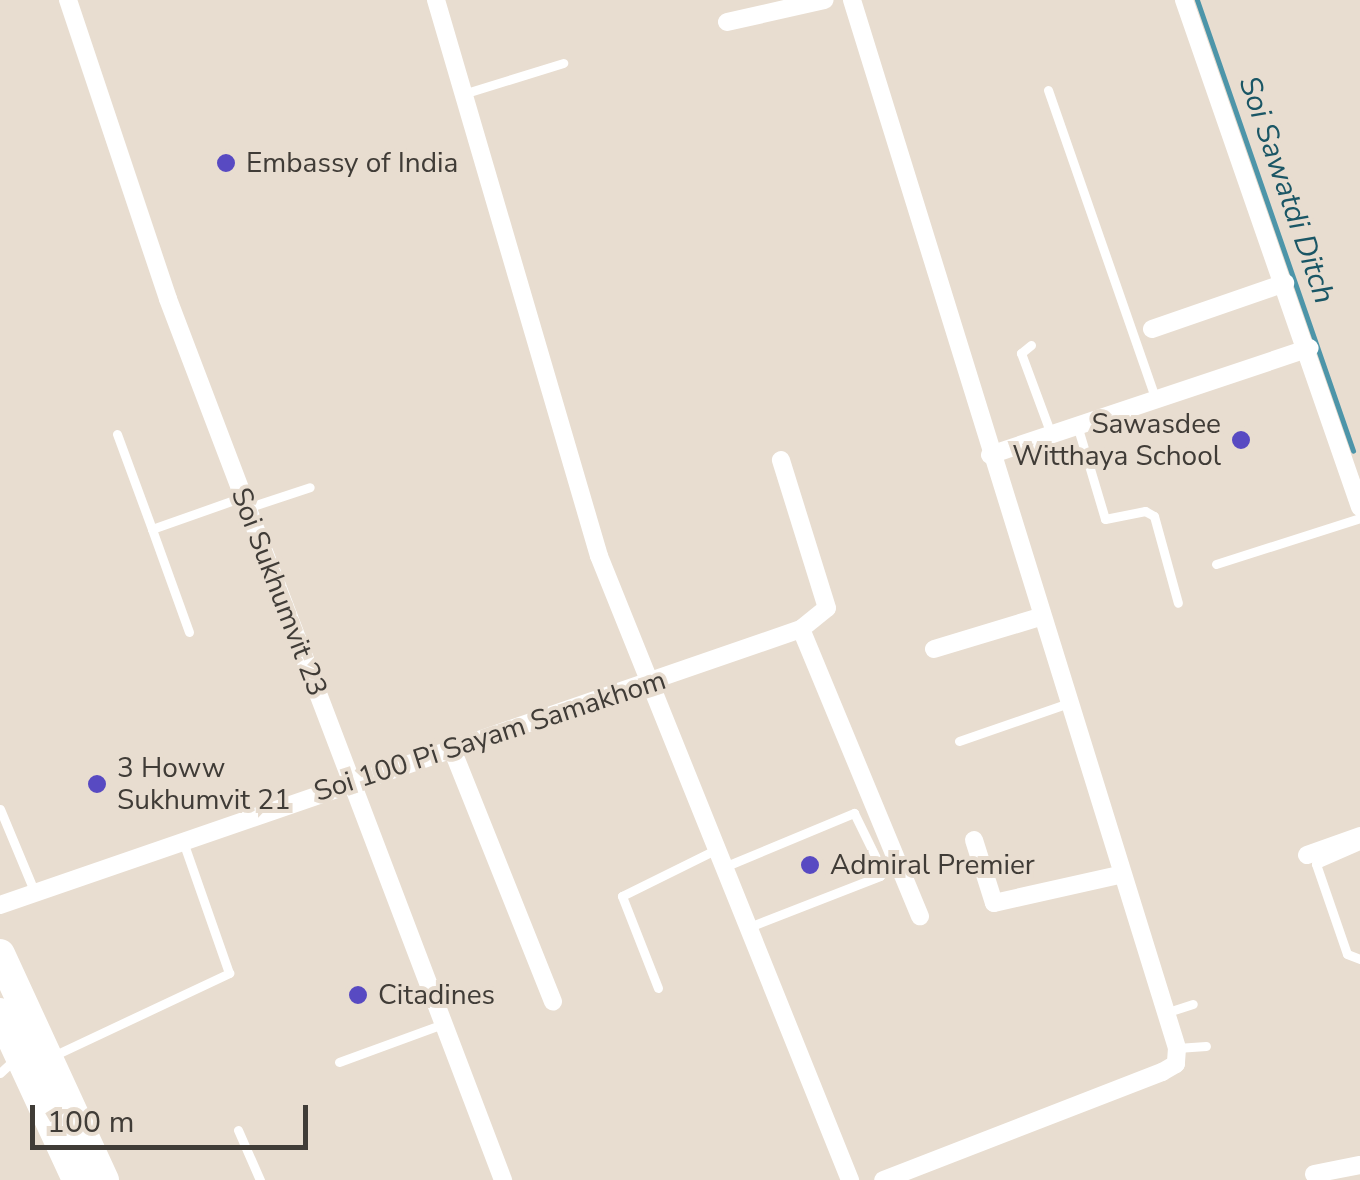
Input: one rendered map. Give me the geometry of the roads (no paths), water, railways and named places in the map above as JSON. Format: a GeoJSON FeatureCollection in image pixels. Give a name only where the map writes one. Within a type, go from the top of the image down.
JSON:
{"type":"FeatureCollection","features":[{"type":"Feature","properties":{"kind":"main road"},"geometry":{"type":"LineString","coordinates":[[0,954],[21,1063],[104,1180]]}},
{"type":"Feature","properties":{"kind":"main road"},"geometry":{"type":"LineString","coordinates":[[0,1013],[77,1180]]}},
{"type":"Feature","properties":{"kind":"street","name":"Soi Sukhumvit 23"},"geometry":{"type":"LineString","coordinates":[[68,0],[245,503],[502,1180]]}},
{"type":"Feature","properties":{"kind":"street"},"geometry":{"type":"LineString","coordinates":[[436,0],[599,556],[850,1180]]}},
{"type":"Feature","properties":{"kind":"street"},"geometry":{"type":"LineString","coordinates":[[727,22],[825,0]]}},
{"type":"Feature","properties":{"kind":"street"},"geometry":{"type":"LineString","coordinates":[[852,0],[1066,704],[1177,1048],[1176,1064],[1162,1072],[883,1180]]}},
{"type":"Feature","properties":{"kind":"street"},"geometry":{"type":"LineString","coordinates":[[1184,0],[1310,348],[1360,508]]}},
{"type":"Feature","properties":{"kind":"street"},"geometry":{"type":"LineString","coordinates":[[1152,329],[1285,283]]}},
{"type":"Feature","properties":{"kind":"street"},"geometry":{"type":"LineString","coordinates":[[990,455],[1310,348]]}},
{"type":"Feature","properties":{"kind":"street"},"geometry":{"type":"LineString","coordinates":[[781,460],[827,608],[800,630],[920,916]]}},
{"type":"Feature","properties":{"kind":"street"},"geometry":{"type":"LineString","coordinates":[[934,649],[1040,617]]}},
{"type":"Feature","properties":{"kind":"street","name":"Soi 100 Pi Sayam Samakhom"},"geometry":{"type":"LineString","coordinates":[[0,906],[351,779],[653,684],[800,630]]}},
{"type":"Feature","properties":{"kind":"street"},"geometry":{"type":"LineString","coordinates":[[452,748],[553,1002]]}},
{"type":"Feature","properties":{"kind":"street"},"geometry":{"type":"LineString","coordinates":[[1307,855],[1360,836]]}},
{"type":"Feature","properties":{"kind":"street"},"geometry":{"type":"LineString","coordinates":[[974,840],[994,904],[1119,874]]}},
{"type":"Feature","properties":{"kind":"street"},"geometry":{"type":"LineString","coordinates":[[1314,1174],[1360,1165]]}},
{"type":"Feature","properties":{"kind":"lane"},"geometry":{"type":"LineString","coordinates":[[463,94],[563,63]]}},
{"type":"Feature","properties":{"kind":"lane"},"geometry":{"type":"LineString","coordinates":[[1048,90],[1123,315],[1156,398]]}},
{"type":"Feature","properties":{"kind":"lane"},"geometry":{"type":"LineString","coordinates":[[1031,345],[1021,352],[1051,434]]}},
{"type":"Feature","properties":{"kind":"lane"},"geometry":{"type":"LineString","coordinates":[[1077,425],[1106,519],[1144,511],[1154,516],[1178,603]]}},
{"type":"Feature","properties":{"kind":"lane"},"geometry":{"type":"LineString","coordinates":[[116,434],[189,632]]}},
{"type":"Feature","properties":{"kind":"lane"},"geometry":{"type":"LineString","coordinates":[[152,529],[310,487]]}},
{"type":"Feature","properties":{"kind":"lane"},"geometry":{"type":"LineString","coordinates":[[1216,564],[1360,518]]}},
{"type":"Feature","properties":{"kind":"lane"},"geometry":{"type":"LineString","coordinates":[[958,742],[1066,704]]}},
{"type":"Feature","properties":{"kind":"lane"},"geometry":{"type":"LineString","coordinates":[[0,810],[35,892]]}},
{"type":"Feature","properties":{"kind":"lane"},"geometry":{"type":"LineString","coordinates":[[658,988],[622,896],[854,813],[882,868],[880,876],[748,927]]}},
{"type":"Feature","properties":{"kind":"lane"},"geometry":{"type":"LineString","coordinates":[[21,1063],[229,973],[182,839]]}},
{"type":"Feature","properties":{"kind":"lane"},"geometry":{"type":"LineString","coordinates":[[1360,845],[1324,859],[1316,872],[1347,954],[1360,958]]}},
{"type":"Feature","properties":{"kind":"lane"},"geometry":{"type":"LineString","coordinates":[[1168,1012],[1193,1004]]}},
{"type":"Feature","properties":{"kind":"lane"},"geometry":{"type":"LineString","coordinates":[[339,1062],[443,1024]]}},
{"type":"Feature","properties":{"kind":"lane"},"geometry":{"type":"LineString","coordinates":[[1177,1048],[1206,1046]]}},
{"type":"Feature","properties":{"kind":"lane"},"geometry":{"type":"LineString","coordinates":[[238,1130],[260,1180]]}},
{"type":"Feature","properties":{"kind":"waterway","name":"Soi Sawatdi Ditch"},"geometry":{"type":"LineString","coordinates":[[1197,0],[1353,451]]}},
{"type":"Feature","properties":{"kind":"place","name":"Embassy of India"},"geometry":{"type":"Point","coordinates":[226,163]}},
{"type":"Feature","properties":{"kind":"place","name":"Sawasdee Witthaya School"},"geometry":{"type":"Point","coordinates":[1241,440]}},
{"type":"Feature","properties":{"kind":"place","name":"3 Howw Sukhumvit 21"},"geometry":{"type":"Point","coordinates":[97,784]}},
{"type":"Feature","properties":{"kind":"place","name":"Admiral Premier"},"geometry":{"type":"Point","coordinates":[810,865]}},
{"type":"Feature","properties":{"kind":"place","name":"Citadines"},"geometry":{"type":"Point","coordinates":[358,995]}}]}
